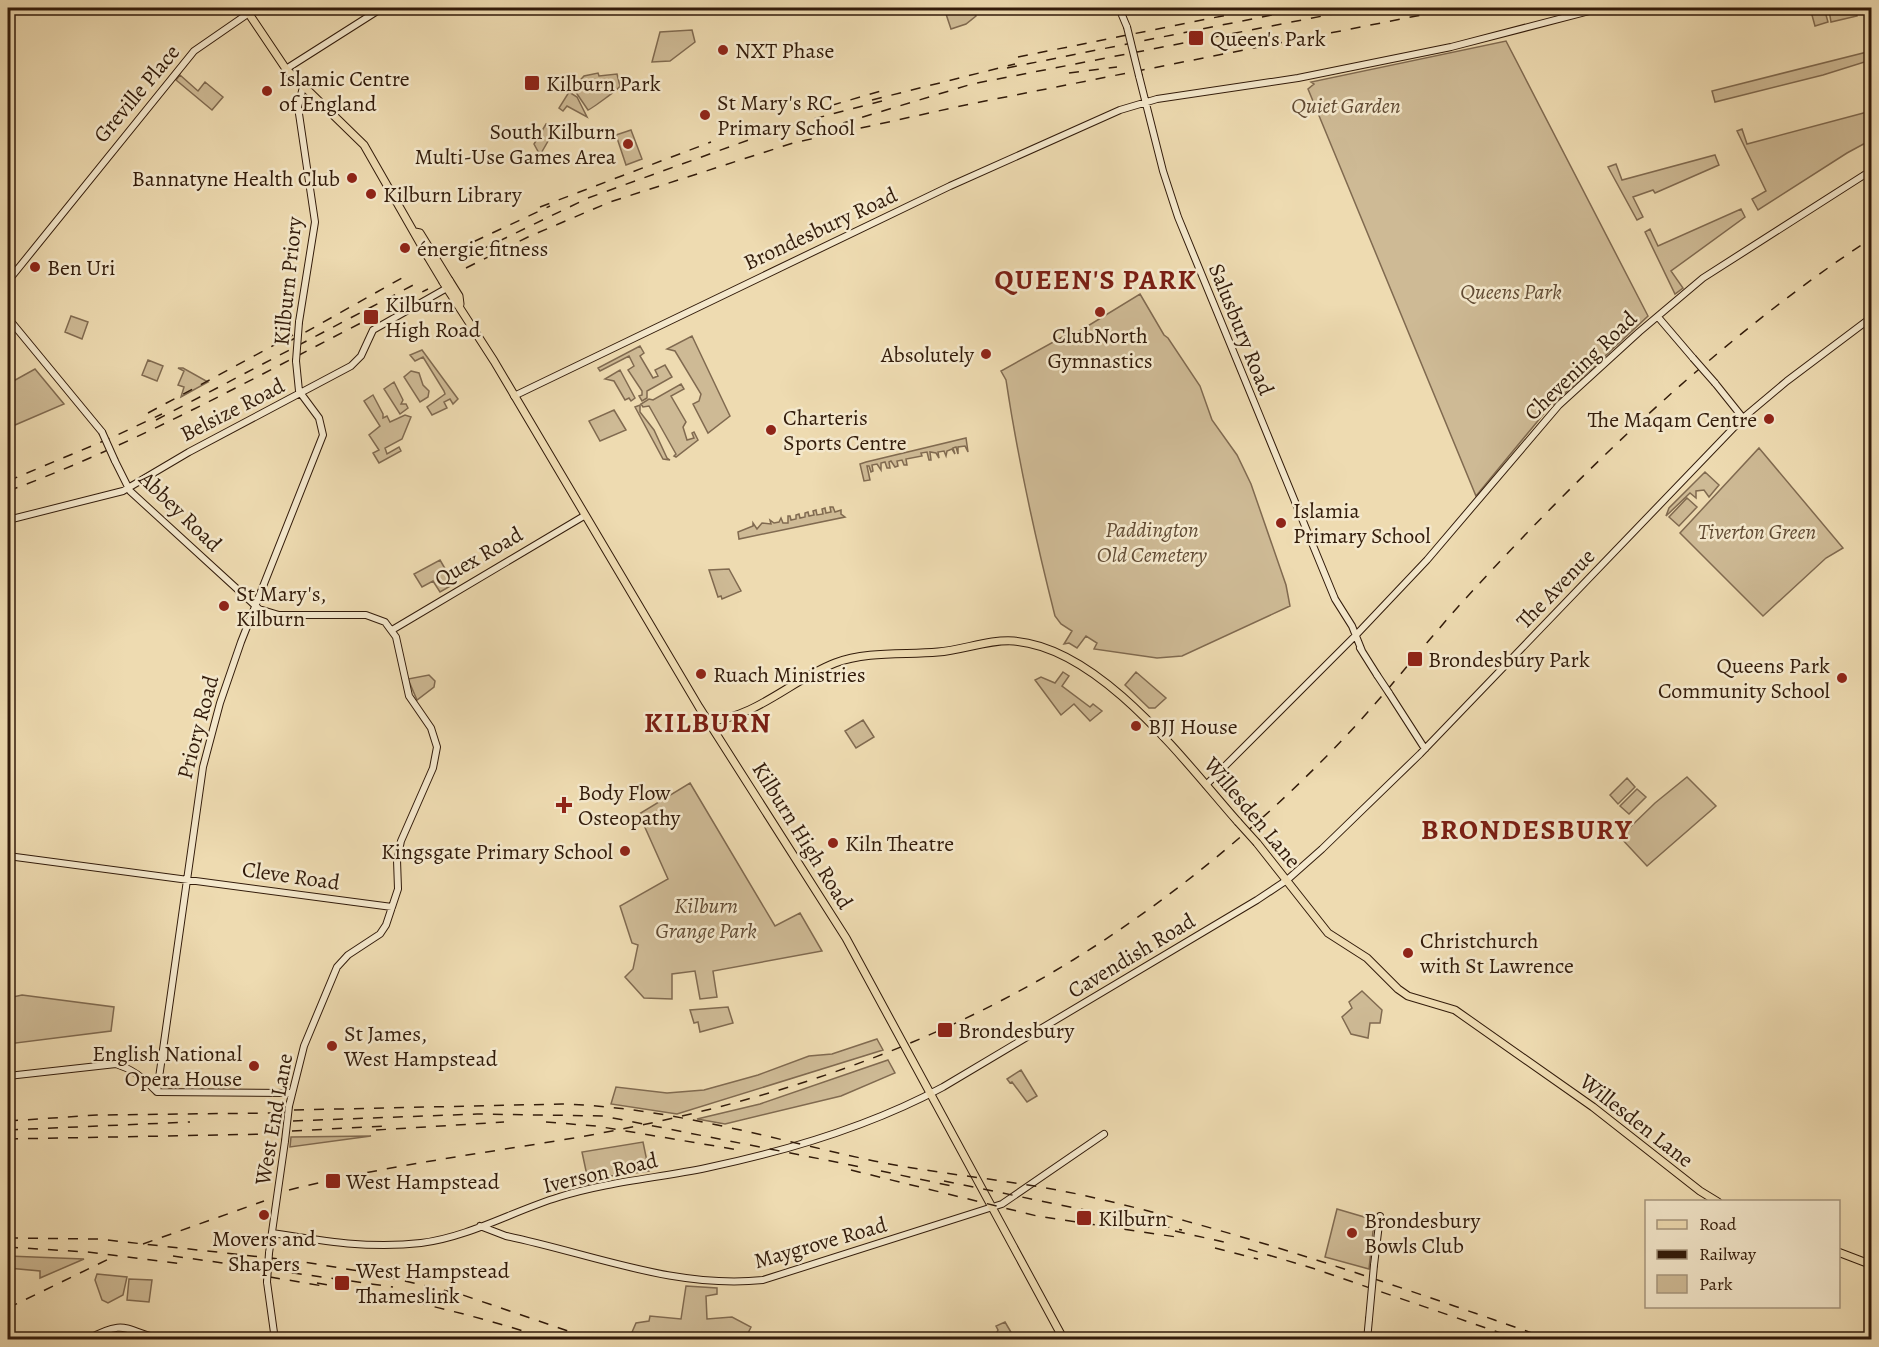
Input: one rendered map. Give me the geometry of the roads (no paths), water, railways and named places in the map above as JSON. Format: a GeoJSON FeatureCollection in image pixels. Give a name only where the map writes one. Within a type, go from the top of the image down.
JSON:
{"type":"FeatureCollection","features":[{"type":"Feature","properties":{"kind":"main road","name":"Kilburn High Road"},"geometry":{"type":"LineString","coordinates":[[247,10],[286,69],[364,145],[415,232],[415,236],[431,256]]}},
{"type":"Feature","properties":{"kind":"main road","name":"Kilburn High Road"},"geometry":{"type":"LineString","coordinates":[[415,232],[420,233],[425,241],[446,284],[459,296],[460,304],[584,516],[708,721],[846,938],[1064,1340]]}},
{"type":"Feature","properties":{"kind":"main road"},"geometry":{"type":"LineString","coordinates":[[424,250],[425,241]]}},
{"type":"Feature","properties":{"kind":"main road","name":"Willesden Lane"},"geometry":{"type":"LineString","coordinates":[[708,721],[742,712],[841,661],[891,654],[953,651],[1015,641],[1052,648],[1101,681],[1150,720],[1257,843],[1328,933],[1367,958],[1408,996],[1455,1010],[1593,1107],[1715,1200]]}},
{"type":"Feature","properties":{"kind":"main road"},"geometry":{"type":"LineString","coordinates":[[1840,1252],[1872,1264]]}},
{"type":"Feature","properties":{"kind":"street"},"geometry":{"type":"LineString","coordinates":[[286,69],[382,8]]}},
{"type":"Feature","properties":{"kind":"street","name":"Salusbury Road"},"geometry":{"type":"LineString","coordinates":[[1120,8],[1178,217],[1270,445],[1355,636]]}},
{"type":"Feature","properties":{"kind":"street","name":"Brondesbury Road"},"geometry":{"type":"LineString","coordinates":[[514,396],[989,168],[1120,110],[1145,102],[1351,68],[1501,36],[1601,8]]}},
{"type":"Feature","properties":{"kind":"street","name":"Greville Place"},"geometry":{"type":"LineString","coordinates":[[8,281],[197,47],[247,10]]}},
{"type":"Feature","properties":{"kind":"street","name":"Kilburn Priory"},"geometry":{"type":"LineString","coordinates":[[301,394],[298,387],[296,361],[299,322],[315,222],[299,100],[303,87]]}},
{"type":"Feature","properties":{"kind":"street"},"geometry":{"type":"LineString","coordinates":[[299,100],[310,93]]}},
{"type":"Feature","properties":{"kind":"street","name":"Chevening Road"},"geometry":{"type":"LineString","coordinates":[[1206,785],[1355,636],[1427,560],[1559,405],[1703,278],[1872,170]]}},
{"type":"Feature","properties":{"kind":"street","name":"Belsize Road"},"geometry":{"type":"LineString","coordinates":[[8,520],[128,488],[189,452],[356,363],[372,330],[446,284]]}},
{"type":"Feature","properties":{"kind":"street"},"geometry":{"type":"LineString","coordinates":[[1658,317],[1743,418]]}},
{"type":"Feature","properties":{"kind":"street","name":"The Avenue"},"geometry":{"type":"LineString","coordinates":[[1287,880],[1425,749],[1743,418],[1872,317]]}},
{"type":"Feature","properties":{"kind":"street","name":"Abbey Road"},"geometry":{"type":"LineString","coordinates":[[8,318],[102,432],[128,488],[255,606],[279,615],[366,615],[381,620],[392,630]]}},
{"type":"Feature","properties":{"kind":"street","name":"Priory Road"},"geometry":{"type":"LineString","coordinates":[[157,1092],[198,791],[220,703],[255,606],[322,442],[322,425],[301,394]]}},
{"type":"Feature","properties":{"kind":"street","name":"Quex Road"},"geometry":{"type":"LineString","coordinates":[[392,630],[584,516]]}},
{"type":"Feature","properties":{"kind":"street","name":"West End Lane"},"geometry":{"type":"LineString","coordinates":[[275,1340],[267,1282],[269,1253],[289,1106],[304,1046],[337,967],[348,955],[380,934],[392,908],[398,888],[397,860],[401,841],[433,768],[437,747],[432,728],[408,693],[397,640],[392,630]]}},
{"type":"Feature","properties":{"kind":"street"},"geometry":{"type":"LineString","coordinates":[[1355,636],[1362,651],[1425,749]]}},
{"type":"Feature","properties":{"kind":"street","name":"Cleve Road"},"geometry":{"type":"LineString","coordinates":[[8,856],[392,908]]}},
{"type":"Feature","properties":{"kind":"street","name":"Cavendish Road"},"geometry":{"type":"LineString","coordinates":[[931,1093],[1099,996],[1287,880]]}},
{"type":"Feature","properties":{"kind":"street"},"geometry":{"type":"LineString","coordinates":[[8,1076],[116,1064],[143,1077],[157,1092],[292,1093]]}},
{"type":"Feature","properties":{"kind":"street","name":"Iverson Road"},"geometry":{"type":"LineString","coordinates":[[272,1233],[360,1246],[404,1245],[441,1240],[560,1197],[736,1162],[819,1139],[899,1109],[931,1093]]}},
{"type":"Feature","properties":{"kind":"street","name":"Maygrove Road"},"geometry":{"type":"LineString","coordinates":[[480,1226],[506,1236],[685,1280],[740,1282],[763,1280],[1002,1204],[1104,1134]]}},
{"type":"Feature","properties":{"kind":"street"},"geometry":{"type":"LineString","coordinates":[[1367,1340],[1380,1216]]}},
{"type":"Feature","properties":{"kind":"street"},"geometry":{"type":"LineString","coordinates":[[86,1340],[110,1327],[122,1326],[167,1340]]}},
{"type":"Feature","properties":{"kind":"railway"},"geometry":{"type":"LineString","coordinates":[[1018,57],[1262,8]]}},
{"type":"Feature","properties":{"kind":"railway"},"geometry":{"type":"LineString","coordinates":[[1007,68],[1307,8]]}},
{"type":"Feature","properties":{"kind":"railway"},"geometry":{"type":"LineString","coordinates":[[843,123],[972,84],[1364,8]]}},
{"type":"Feature","properties":{"kind":"railway"},"geometry":{"type":"LineString","coordinates":[[1385,9],[1390,8]]}},
{"type":"Feature","properties":{"kind":"railway"},"geometry":{"type":"LineString","coordinates":[[466,268],[528,237],[610,202],[793,143],[970,104],[1457,8]]}},
{"type":"Feature","properties":{"kind":"railway"},"geometry":{"type":"LineString","coordinates":[[872,100],[1015,64]]}},
{"type":"Feature","properties":{"kind":"railway"},"geometry":{"type":"LineString","coordinates":[[1069,73],[1117,67]]}},
{"type":"Feature","properties":{"kind":"railway"},"geometry":{"type":"LineString","coordinates":[[812,111],[881,91]]}},
{"type":"Feature","properties":{"kind":"railway"},"geometry":{"type":"LineString","coordinates":[[462,259],[588,198],[790,125],[882,101]]}},
{"type":"Feature","properties":{"kind":"railway"},"geometry":{"type":"LineString","coordinates":[[540,207],[711,142]]}},
{"type":"Feature","properties":{"kind":"railway"},"geometry":{"type":"LineString","coordinates":[[456,250],[550,206]]}},
{"type":"Feature","properties":{"kind":"railway"},"geometry":{"type":"LineString","coordinates":[[289,1190],[391,1168],[629,1128],[762,1095],[826,1075],[953,1024],[1014,994],[1073,960],[1182,885],[1251,828],[1346,736],[1478,585],[1568,491],[1616,445],[1664,400],[1766,314],[1872,238]]}},
{"type":"Feature","properties":{"kind":"railway"},"geometry":{"type":"LineString","coordinates":[[288,342],[409,274]]}},
{"type":"Feature","properties":{"kind":"railway"},"geometry":{"type":"LineString","coordinates":[[156,420],[419,282]]}},
{"type":"Feature","properties":{"kind":"railway"},"geometry":{"type":"LineString","coordinates":[[8,491],[63,470],[169,422],[428,289]]}},
{"type":"Feature","properties":{"kind":"railway"},"geometry":{"type":"LineString","coordinates":[[148,413],[293,335]]}},
{"type":"Feature","properties":{"kind":"railway"},"geometry":{"type":"LineString","coordinates":[[8,481],[162,414]]}},
{"type":"Feature","properties":{"kind":"railway"},"geometry":{"type":"LineString","coordinates":[[294,1110],[562,1104],[641,1111],[719,1125],[874,1161],[1056,1190],[1142,1209],[1260,1242],[1552,1340]]}},
{"type":"Feature","properties":{"kind":"railway"},"geometry":{"type":"LineString","coordinates":[[8,1121],[97,1115],[271,1113]]}},
{"type":"Feature","properties":{"kind":"railway"},"geometry":{"type":"LineString","coordinates":[[293,1121],[477,1114],[603,1116],[861,1167]]}},
{"type":"Feature","properties":{"kind":"railway"},"geometry":{"type":"LineString","coordinates":[[8,1130],[190,1122]]}},
{"type":"Feature","properties":{"kind":"railway"},"geometry":{"type":"LineString","coordinates":[[376,1130],[504,1122]]}},
{"type":"Feature","properties":{"kind":"railway"},"geometry":{"type":"LineString","coordinates":[[546,1122],[596,1126],[739,1150]]}},
{"type":"Feature","properties":{"kind":"railway"},"geometry":{"type":"LineString","coordinates":[[292,1131],[385,1126]]}},
{"type":"Feature","properties":{"kind":"railway"},"geometry":{"type":"LineString","coordinates":[[8,1139],[269,1134]]}},
{"type":"Feature","properties":{"kind":"railway"},"geometry":{"type":"LineString","coordinates":[[851,1170],[1037,1216],[1183,1238]]}},
{"type":"Feature","properties":{"kind":"railway"},"geometry":{"type":"LineString","coordinates":[[881,1171],[952,1186]]}},
{"type":"Feature","properties":{"kind":"railway"},"geometry":{"type":"LineString","coordinates":[[944,1181],[1182,1230]]}},
{"type":"Feature","properties":{"kind":"railway"},"geometry":{"type":"LineString","coordinates":[[143,1244],[264,1201]]}},
{"type":"Feature","properties":{"kind":"railway"},"geometry":{"type":"LineString","coordinates":[[1175,1231],[1228,1243]]}},
{"type":"Feature","properties":{"kind":"railway"},"geometry":{"type":"LineString","coordinates":[[8,1238],[98,1239],[298,1261],[371,1273],[460,1294],[594,1340]]}},
{"type":"Feature","properties":{"kind":"railway"},"geometry":{"type":"LineString","coordinates":[[8,1247],[87,1252],[184,1264]]}},
{"type":"Feature","properties":{"kind":"railway"},"geometry":{"type":"LineString","coordinates":[[1215,1248],[1258,1259]]}},
{"type":"Feature","properties":{"kind":"railway"},"geometry":{"type":"LineString","coordinates":[[1248,1249],[1312,1268],[1521,1340]]}},
{"type":"Feature","properties":{"kind":"railway"},"geometry":{"type":"LineString","coordinates":[[8,1308],[115,1256]]}},
{"type":"Feature","properties":{"kind":"railway"},"geometry":{"type":"LineString","coordinates":[[173,1256],[393,1287]]}},
{"type":"Feature","properties":{"kind":"railway"},"geometry":{"type":"LineString","coordinates":[[270,1277],[323,1286]]}},
{"type":"Feature","properties":{"kind":"railway"},"geometry":{"type":"LineString","coordinates":[[317,1283],[435,1307],[551,1340]]}},
{"type":"Feature","properties":{"kind":"place","name":"Queen's Park"},"geometry":{"type":"Point","coordinates":[1196,38]}},
{"type":"Feature","properties":{"kind":"place","name":"NXT Phase"},"geometry":{"type":"Point","coordinates":[723,50]}},
{"type":"Feature","properties":{"kind":"place","name":"Kilburn Park"},"geometry":{"type":"Point","coordinates":[532,83]}},
{"type":"Feature","properties":{"kind":"place","name":"Islamic Centre of England"},"geometry":{"type":"Point","coordinates":[267,91]}},
{"type":"Feature","properties":{"kind":"place","name":"St Mary's RC Primary School"},"geometry":{"type":"Point","coordinates":[705,115]}},
{"type":"Feature","properties":{"kind":"place","name":"South Kilburn Multi-Use Games Area"},"geometry":{"type":"Point","coordinates":[628,144]}},
{"type":"Feature","properties":{"kind":"place","name":"Bannatyne Health Club"},"geometry":{"type":"Point","coordinates":[352,178]}},
{"type":"Feature","properties":{"kind":"place","name":"Kilburn Library"},"geometry":{"type":"Point","coordinates":[371,194]}},
{"type":"Feature","properties":{"kind":"place","name":"énergie fitness"},"geometry":{"type":"Point","coordinates":[405,248]}},
{"type":"Feature","properties":{"kind":"place","name":"Ben Uri"},"geometry":{"type":"Point","coordinates":[35,267]}},
{"type":"Feature","properties":{"kind":"place","name":"ClubNorth Gymnastics"},"geometry":{"type":"Point","coordinates":[1100,312]}},
{"type":"Feature","properties":{"kind":"place","name":"Kilburn High Road"},"geometry":{"type":"Point","coordinates":[371,317]}},
{"type":"Feature","properties":{"kind":"place","name":"Absolutely"},"geometry":{"type":"Point","coordinates":[986,354]}},
{"type":"Feature","properties":{"kind":"place","name":"The Maqam Centre"},"geometry":{"type":"Point","coordinates":[1769,419]}},
{"type":"Feature","properties":{"kind":"place","name":"Charteris Sports Centre"},"geometry":{"type":"Point","coordinates":[771,430]}},
{"type":"Feature","properties":{"kind":"place","name":"Islamia Primary School"},"geometry":{"type":"Point","coordinates":[1281,523]}},
{"type":"Feature","properties":{"kind":"place","name":"St Mary's, Kilburn"},"geometry":{"type":"Point","coordinates":[224,606]}},
{"type":"Feature","properties":{"kind":"place","name":"Brondesbury Park"},"geometry":{"type":"Point","coordinates":[1415,659]}},
{"type":"Feature","properties":{"kind":"place","name":"Ruach Ministries"},"geometry":{"type":"Point","coordinates":[701,674]}},
{"type":"Feature","properties":{"kind":"place","name":"Queens Park Community School"},"geometry":{"type":"Point","coordinates":[1842,678]}},
{"type":"Feature","properties":{"kind":"place","name":"BJJ House"},"geometry":{"type":"Point","coordinates":[1136,726]}},
{"type":"Feature","properties":{"kind":"place","name":"Body Flow Osteopathy"},"geometry":{"type":"Point","coordinates":[564,805]}},
{"type":"Feature","properties":{"kind":"place","name":"Kiln Theatre"},"geometry":{"type":"Point","coordinates":[833,843]}},
{"type":"Feature","properties":{"kind":"place","name":"Kingsgate Primary School"},"geometry":{"type":"Point","coordinates":[625,851]}},
{"type":"Feature","properties":{"kind":"place","name":"Christchurch with St Lawrence"},"geometry":{"type":"Point","coordinates":[1408,953]}},
{"type":"Feature","properties":{"kind":"place","name":"Brondesbury"},"geometry":{"type":"Point","coordinates":[945,1030]}},
{"type":"Feature","properties":{"kind":"place","name":"St James, West Hampstead"},"geometry":{"type":"Point","coordinates":[332,1046]}},
{"type":"Feature","properties":{"kind":"place","name":"English National Opera House"},"geometry":{"type":"Point","coordinates":[254,1066]}},
{"type":"Feature","properties":{"kind":"place","name":"West Hampstead"},"geometry":{"type":"Point","coordinates":[333,1181]}},
{"type":"Feature","properties":{"kind":"place","name":"Movers and Shapers"},"geometry":{"type":"Point","coordinates":[264,1215]}},
{"type":"Feature","properties":{"kind":"place","name":"Kilburn"},"geometry":{"type":"Point","coordinates":[1084,1218]}},
{"type":"Feature","properties":{"kind":"place","name":"Brondesbury Bowls Club"},"geometry":{"type":"Point","coordinates":[1352,1233]}},
{"type":"Feature","properties":{"kind":"place","name":"West Hampstead Thameslink"},"geometry":{"type":"Point","coordinates":[342,1283]}},
{"type":"Feature","properties":{"kind":"district","name":"QUEEN'S PARK"},"geometry":{"type":"Point","coordinates":[1096,279]}},
{"type":"Feature","properties":{"kind":"district","name":"KILBURN"},"geometry":{"type":"Point","coordinates":[708,722]}},
{"type":"Feature","properties":{"kind":"district","name":"BRONDESBURY"},"geometry":{"type":"Point","coordinates":[1527,829]}},
{"type":"Feature","properties":{"kind":"park label","name":"Quiet Garden"},"geometry":{"type":"Point","coordinates":[1346,105]}},
{"type":"Feature","properties":{"kind":"park label","name":"Queens Park"},"geometry":{"type":"Point","coordinates":[1511,291]}},
{"type":"Feature","properties":{"kind":"park label","name":"Tiverton Green"},"geometry":{"type":"Point","coordinates":[1757,531]}},
{"type":"Feature","properties":{"kind":"park label","name":"Paddington Old Cemetery"},"geometry":{"type":"Point","coordinates":[1152,542]}},
{"type":"Feature","properties":{"kind":"park label","name":"Kilburn Grange Park"},"geometry":{"type":"Point","coordinates":[706,918]}}]}
